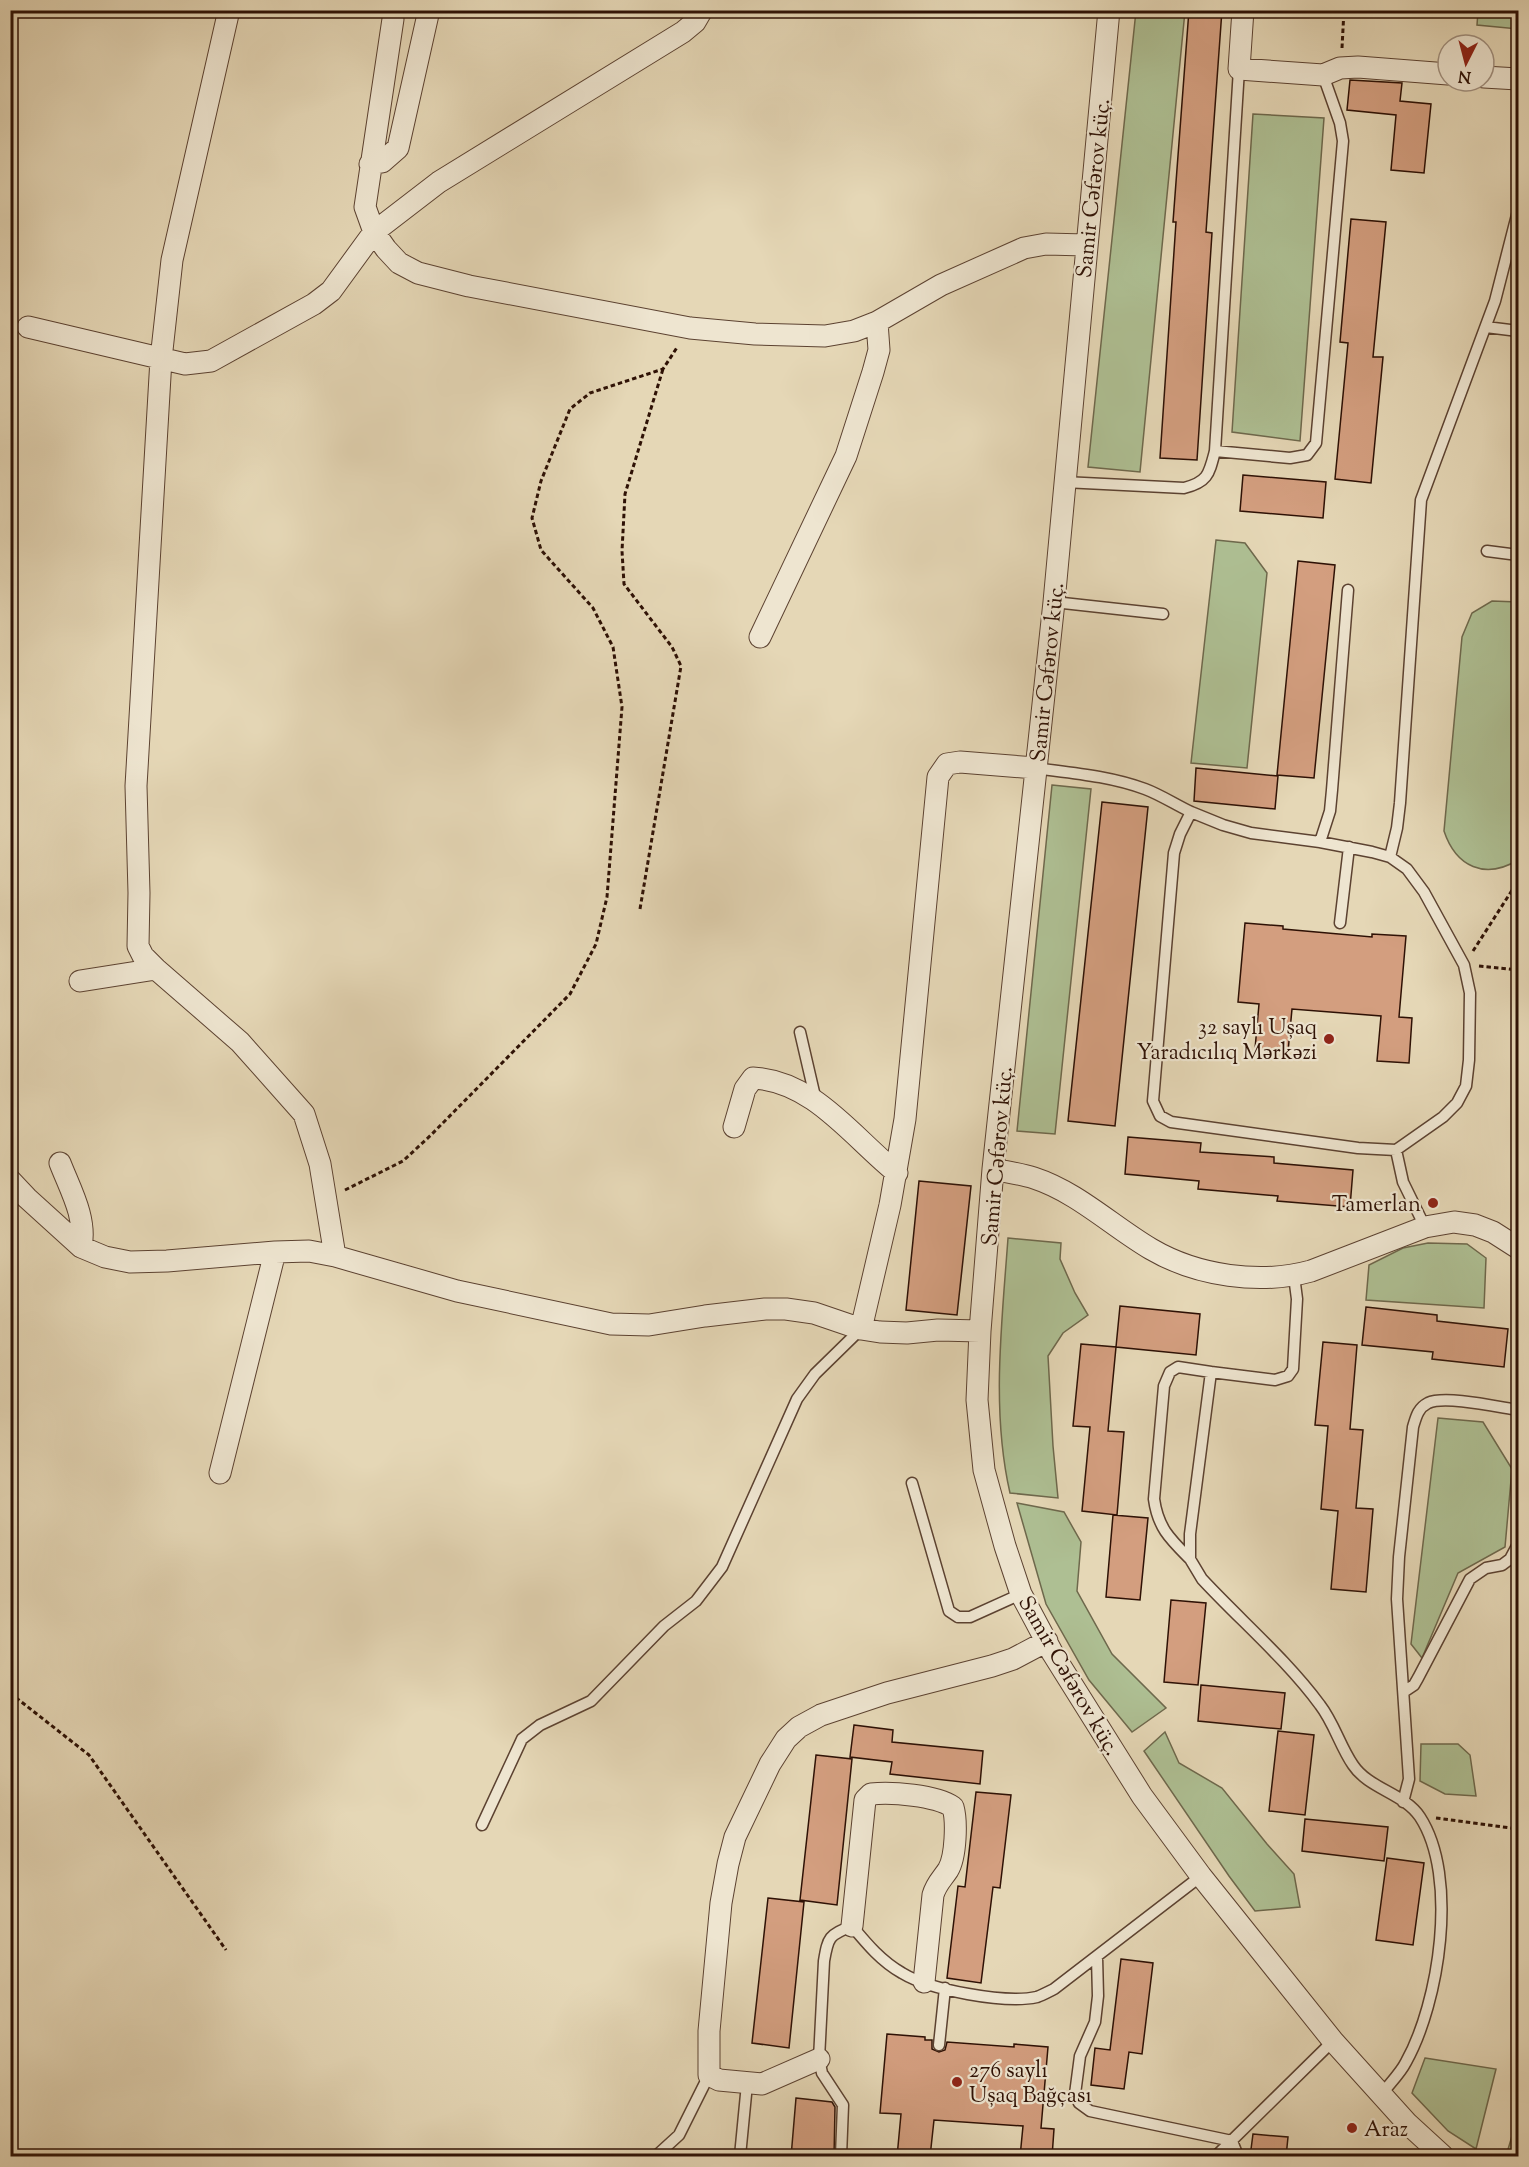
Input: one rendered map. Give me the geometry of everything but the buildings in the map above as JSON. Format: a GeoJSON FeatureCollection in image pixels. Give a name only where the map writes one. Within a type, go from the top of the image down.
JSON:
{"type":"FeatureCollection","features":[{"type":"Feature","properties":{"kind":"street"},"geometry":{"type":"LineString","coordinates":[[229,10],[172,260],[161,359],[136,786],[138,946],[143,956],[156,969],[240,1042],[304,1114],[320,1164],[335,1256]]}},
{"type":"Feature","properties":{"kind":"street"},"geometry":{"type":"LineString","coordinates":[[370,164],[382,162],[398,147],[429,10]]}},
{"type":"Feature","properties":{"kind":"street"},"geometry":{"type":"LineString","coordinates":[[28,327],[185,364],[211,361],[314,304],[331,291],[374,232],[439,182],[683,32],[695,22],[702,10]]}},
{"type":"Feature","properties":{"kind":"street","name":"Samir Cəfərov küç."},"geometry":{"type":"LineString","coordinates":[[1109,10],[1054,602],[993,1169],[977,1400],[984,1470],[1001,1536],[1021,1594],[1100,1731],[1142,1796],[1201,1876],[1333,2041],[1407,2123],[1443,2157]]}},
{"type":"Feature","properties":{"kind":"street"},"geometry":{"type":"LineString","coordinates":[[1243,10],[1239,69],[1332,72],[1358,67],[1436,73]]}},
{"type":"Feature","properties":{"kind":"street"},"geometry":{"type":"LineString","coordinates":[[393,19],[364,207],[374,232],[399,263],[418,273],[469,286],[690,328],[755,334],[825,336],[854,331],[877,322],[941,285],[1024,248],[1046,244],[1086,245]]}},
{"type":"Feature","properties":{"kind":"street"},"geometry":{"type":"LineString","coordinates":[[1496,78],[1518,79]]}},
{"type":"Feature","properties":{"kind":"street"},"geometry":{"type":"LineString","coordinates":[[759,637],[846,456],[879,350],[877,322]]}},
{"type":"Feature","properties":{"kind":"street"},"geometry":{"type":"LineString","coordinates":[[861,1329],[897,1173],[938,777],[947,764],[960,762],[1035,768]]}},
{"type":"Feature","properties":{"kind":"street"},"geometry":{"type":"LineString","coordinates":[[80,981],[156,969]]}},
{"type":"Feature","properties":{"kind":"street"},"geometry":{"type":"LineString","coordinates":[[734,1126],[745,1089],[753,1078],[767,1079],[786,1085],[816,1101],[897,1173]]}},
{"type":"Feature","properties":{"kind":"street"},"geometry":{"type":"LineString","coordinates":[[60,1163],[82,1220],[84,1234],[81,1247]]}},
{"type":"Feature","properties":{"kind":"street"},"geometry":{"type":"LineString","coordinates":[[993,1169],[1034,1178],[1058,1188],[1152,1250],[1184,1264],[1221,1274],[1268,1279],[1294,1276],[1425,1227],[1454,1222],[1475,1225],[1493,1232],[1518,1248]]}},
{"type":"Feature","properties":{"kind":"street"},"geometry":{"type":"LineString","coordinates":[[10,1180],[81,1247],[105,1257],[130,1262],[309,1251],[335,1256],[457,1291],[611,1324],[649,1325],[705,1316],[765,1309],[786,1309],[814,1313],[861,1329],[907,1334],[938,1330],[980,1331]]}},
{"type":"Feature","properties":{"kind":"street"},"geometry":{"type":"LineString","coordinates":[[220,1473],[275,1252]]}},
{"type":"Feature","properties":{"kind":"street"},"geometry":{"type":"LineString","coordinates":[[819,2059],[762,2084],[719,2080],[710,2075],[709,2031],[721,1903],[728,1864],[735,1837],[770,1764],[786,1739],[799,1727],[821,1715],[887,1693],[992,1666],[1013,1659],[1047,1641]]}},
{"type":"Feature","properties":{"kind":"street"},"geometry":{"type":"LineString","coordinates":[[852,1926],[865,1800],[871,1794],[882,1793],[943,1800],[953,1807],[956,1816],[952,1856],[949,1868],[936,1885],[933,1895],[924,1982]]}},
{"type":"Feature","properties":{"kind":"lane"},"geometry":{"type":"LineString","coordinates":[[1064,482],[1184,488],[1198,484],[1210,473],[1215,451],[1239,69]]}},
{"type":"Feature","properties":{"kind":"lane"},"geometry":{"type":"LineString","coordinates":[[1215,451],[1290,458],[1307,454],[1316,443],[1343,141],[1332,72]]}},
{"type":"Feature","properties":{"kind":"lane"},"geometry":{"type":"LineString","coordinates":[[1390,857],[1400,803],[1421,500],[1495,301],[1518,211]]}},
{"type":"Feature","properties":{"kind":"lane"},"geometry":{"type":"LineString","coordinates":[[1486,327],[1518,331]]}},
{"type":"Feature","properties":{"kind":"lane"},"geometry":{"type":"LineString","coordinates":[[1487,551],[1518,555]]}},
{"type":"Feature","properties":{"kind":"lane"},"geometry":{"type":"LineString","coordinates":[[1320,842],[1330,811],[1348,590]]}},
{"type":"Feature","properties":{"kind":"lane"},"geometry":{"type":"LineString","coordinates":[[1054,602],[1163,614]]}},
{"type":"Feature","properties":{"kind":"lane"},"geometry":{"type":"LineString","coordinates":[[1035,768],[1107,777],[1148,790],[1222,825],[1251,833],[1349,847],[1390,857],[1407,868],[1424,892],[1464,965],[1470,993],[1466,1086],[1457,1103],[1443,1117],[1396,1150],[1358,1148],[1171,1122],[1160,1116],[1153,1101],[1174,853],[1191,812]]}},
{"type":"Feature","properties":{"kind":"lane"},"geometry":{"type":"LineString","coordinates":[[1340,923],[1349,847]]}},
{"type":"Feature","properties":{"kind":"lane"},"geometry":{"type":"LineString","coordinates":[[800,1032],[816,1101]]}},
{"type":"Feature","properties":{"kind":"lane"},"geometry":{"type":"LineString","coordinates":[[1396,1150],[1403,1182],[1425,1227]]}},
{"type":"Feature","properties":{"kind":"lane"},"geometry":{"type":"LineString","coordinates":[[1294,1276],[1297,1299],[1293,1369],[1288,1376],[1275,1380],[1178,1367],[1170,1372],[1164,1386],[1154,1499],[1156,1515],[1166,1535],[1190,1559],[1202,1579],[1316,1699],[1334,1726],[1344,1749],[1358,1771],[1419,1816],[1433,1845],[1442,1885],[1443,1918],[1431,1997],[1406,2064],[1381,2095]]}},
{"type":"Feature","properties":{"kind":"lane"},"geometry":{"type":"LineString","coordinates":[[482,1825],[522,1739],[540,1725],[591,1701],[664,1626],[696,1601],[722,1567],[797,1399],[815,1374],[861,1329]]}},
{"type":"Feature","properties":{"kind":"lane"},"geometry":{"type":"LineString","coordinates":[[1190,1559],[1190,1534],[1211,1372]]}},
{"type":"Feature","properties":{"kind":"lane"},"geometry":{"type":"LineString","coordinates":[[1403,1802],[1409,1779],[1405,1691],[1397,1599],[1399,1557],[1413,1427],[1417,1413],[1428,1403],[1445,1399],[1518,1410]]}},
{"type":"Feature","properties":{"kind":"lane"},"geometry":{"type":"LineString","coordinates":[[912,1483],[949,1611],[958,1617],[970,1617],[1021,1594]]}},
{"type":"Feature","properties":{"kind":"lane"},"geometry":{"type":"LineString","coordinates":[[1405,1691],[1419,1678],[1470,1579],[1486,1568],[1502,1565],[1510,1559],[1518,1544]]}},
{"type":"Feature","properties":{"kind":"lane"},"geometry":{"type":"LineString","coordinates":[[841,2157],[843,2105],[822,2073],[819,2059],[826,1946],[833,1934],[852,1926],[877,1955],[903,1974],[924,1982],[973,1995],[1020,1998],[1039,1996],[1054,1989],[1201,1876]]}},
{"type":"Feature","properties":{"kind":"lane"},"geometry":{"type":"LineString","coordinates":[[1097,1957],[1098,1996],[1095,2022],[1080,2056],[1075,2094],[1079,2103],[1090,2111],[1232,2141]]}},
{"type":"Feature","properties":{"kind":"lane"},"geometry":{"type":"LineString","coordinates":[[939,2045],[945,1988]]}},
{"type":"Feature","properties":{"kind":"lane"},"geometry":{"type":"LineString","coordinates":[[1216,2157],[1333,2041]]}},
{"type":"Feature","properties":{"kind":"lane"},"geometry":{"type":"LineString","coordinates":[[656,2157],[679,2135],[710,2075]]}},
{"type":"Feature","properties":{"kind":"lane"},"geometry":{"type":"LineString","coordinates":[[740,2157],[747,2084]]}},
{"type":"Feature","properties":{"kind":"lane"},"geometry":{"type":"LineString","coordinates":[[1232,2141],[1238,2157]]}},
{"type":"Feature","properties":{"kind":"path"},"geometry":{"type":"LineString","coordinates":[[1332,72],[1344,10]]}},
{"type":"Feature","properties":{"kind":"path"},"geometry":{"type":"LineString","coordinates":[[640,909],[681,666],[672,647],[624,584],[625,494],[663,369],[690,328]]}},
{"type":"Feature","properties":{"kind":"path"},"geometry":{"type":"LineString","coordinates":[[327,1199],[403,1161],[570,994],[596,944],[607,897],[609,873],[622,707],[618,677],[613,647],[593,608],[541,550],[532,518],[541,481],[570,409],[590,393],[663,369]]}},
{"type":"Feature","properties":{"kind":"path"},"geometry":{"type":"LineString","coordinates":[[1518,881],[1464,965],[1518,970]]}},
{"type":"Feature","properties":{"kind":"path"},"geometry":{"type":"LineString","coordinates":[[10,1693],[89,1755],[226,1950]]}},
{"type":"Feature","properties":{"kind":"path"},"geometry":{"type":"LineString","coordinates":[[1419,1816],[1518,1828]]}},
{"type":"Feature","properties":{"kind":"green space"},"geometry":{"type":"Polygon","coordinates":[[[1136,11],[1185,11],[1140,472],[1088,467],[1136,11]]]}},
{"type":"Feature","properties":{"kind":"green space"},"geometry":{"type":"Polygon","coordinates":[[[1478,11],[1518,11],[1518,29],[1477,25],[1478,11]]]}},
{"type":"Feature","properties":{"kind":"green space"},"geometry":{"type":"Polygon","coordinates":[[[1253,114],[1324,118],[1300,441],[1232,432],[1253,114]]]}},
{"type":"Feature","properties":{"kind":"green space"},"geometry":{"type":"Polygon","coordinates":[[[1216,540],[1245,543],[1267,573],[1247,768],[1191,763],[1216,540]]]}},
{"type":"Feature","properties":{"kind":"green space"},"geometry":{"type":"Polygon","coordinates":[[[1492,601],[1518,602],[1518,860],[1506,866],[1483,869],[1473,867],[1456,854],[1444,831],[1462,637],[1472,613],[1492,601]]]}},
{"type":"Feature","properties":{"kind":"green space"},"geometry":{"type":"Polygon","coordinates":[[[1052,785],[1091,789],[1055,1134],[1017,1131],[1052,785]]]}},
{"type":"Feature","properties":{"kind":"green space"},"geometry":{"type":"Polygon","coordinates":[[[1008,1238],[1061,1243],[1060,1259],[1088,1315],[1063,1333],[1048,1356],[1058,1498],[1010,1493],[1004,1462],[999,1398],[1008,1238]]]}},
{"type":"Feature","properties":{"kind":"green space"},"geometry":{"type":"Polygon","coordinates":[[[1428,1243],[1467,1244],[1486,1258],[1484,1308],[1366,1300],[1369,1265],[1403,1248],[1428,1243]]]}},
{"type":"Feature","properties":{"kind":"green space"},"geometry":{"type":"Polygon","coordinates":[[[1438,1418],[1483,1422],[1512,1469],[1505,1547],[1458,1573],[1422,1658],[1411,1644],[1438,1418]]]}},
{"type":"Feature","properties":{"kind":"green space"},"geometry":{"type":"Polygon","coordinates":[[[1017,1503],[1064,1512],[1081,1542],[1077,1591],[1112,1654],[1166,1708],[1132,1732],[1089,1680],[1046,1604],[1017,1503]]]}},
{"type":"Feature","properties":{"kind":"green space"},"geometry":{"type":"Polygon","coordinates":[[[1165,1732],[1179,1763],[1222,1788],[1294,1874],[1300,1907],[1255,1911],[1144,1751],[1165,1732]]]}},
{"type":"Feature","properties":{"kind":"green space"},"geometry":{"type":"Polygon","coordinates":[[[1421,1744],[1458,1744],[1470,1755],[1476,1796],[1445,1794],[1420,1781],[1421,1744]]]}},
{"type":"Feature","properties":{"kind":"green space"},"geometry":{"type":"Polygon","coordinates":[[[1425,2058],[1496,2069],[1476,2149],[1448,2131],[1412,2093],[1425,2058]]]}},
{"type":"Feature","properties":{"kind":"green space"},"geometry":{"type":"Polygon","coordinates":[[[1518,2116],[1518,2156],[1506,2156],[1518,2116]]]}},
{"type":"Feature","properties":{"kind":"place","name":"32 saylı Uşaq Yaradıcılıq Mərkəzi"},"geometry":{"type":"Point","coordinates":[1329,1039]}},
{"type":"Feature","properties":{"kind":"place","name":"Tamerlan"},"geometry":{"type":"Point","coordinates":[1433,1203]}},
{"type":"Feature","properties":{"kind":"place","name":"276 saylı Uşaq Bağçası"},"geometry":{"type":"Point","coordinates":[957,2082]}},
{"type":"Feature","properties":{"kind":"place","name":"Araz"},"geometry":{"type":"Point","coordinates":[1352,2128]}}]}
